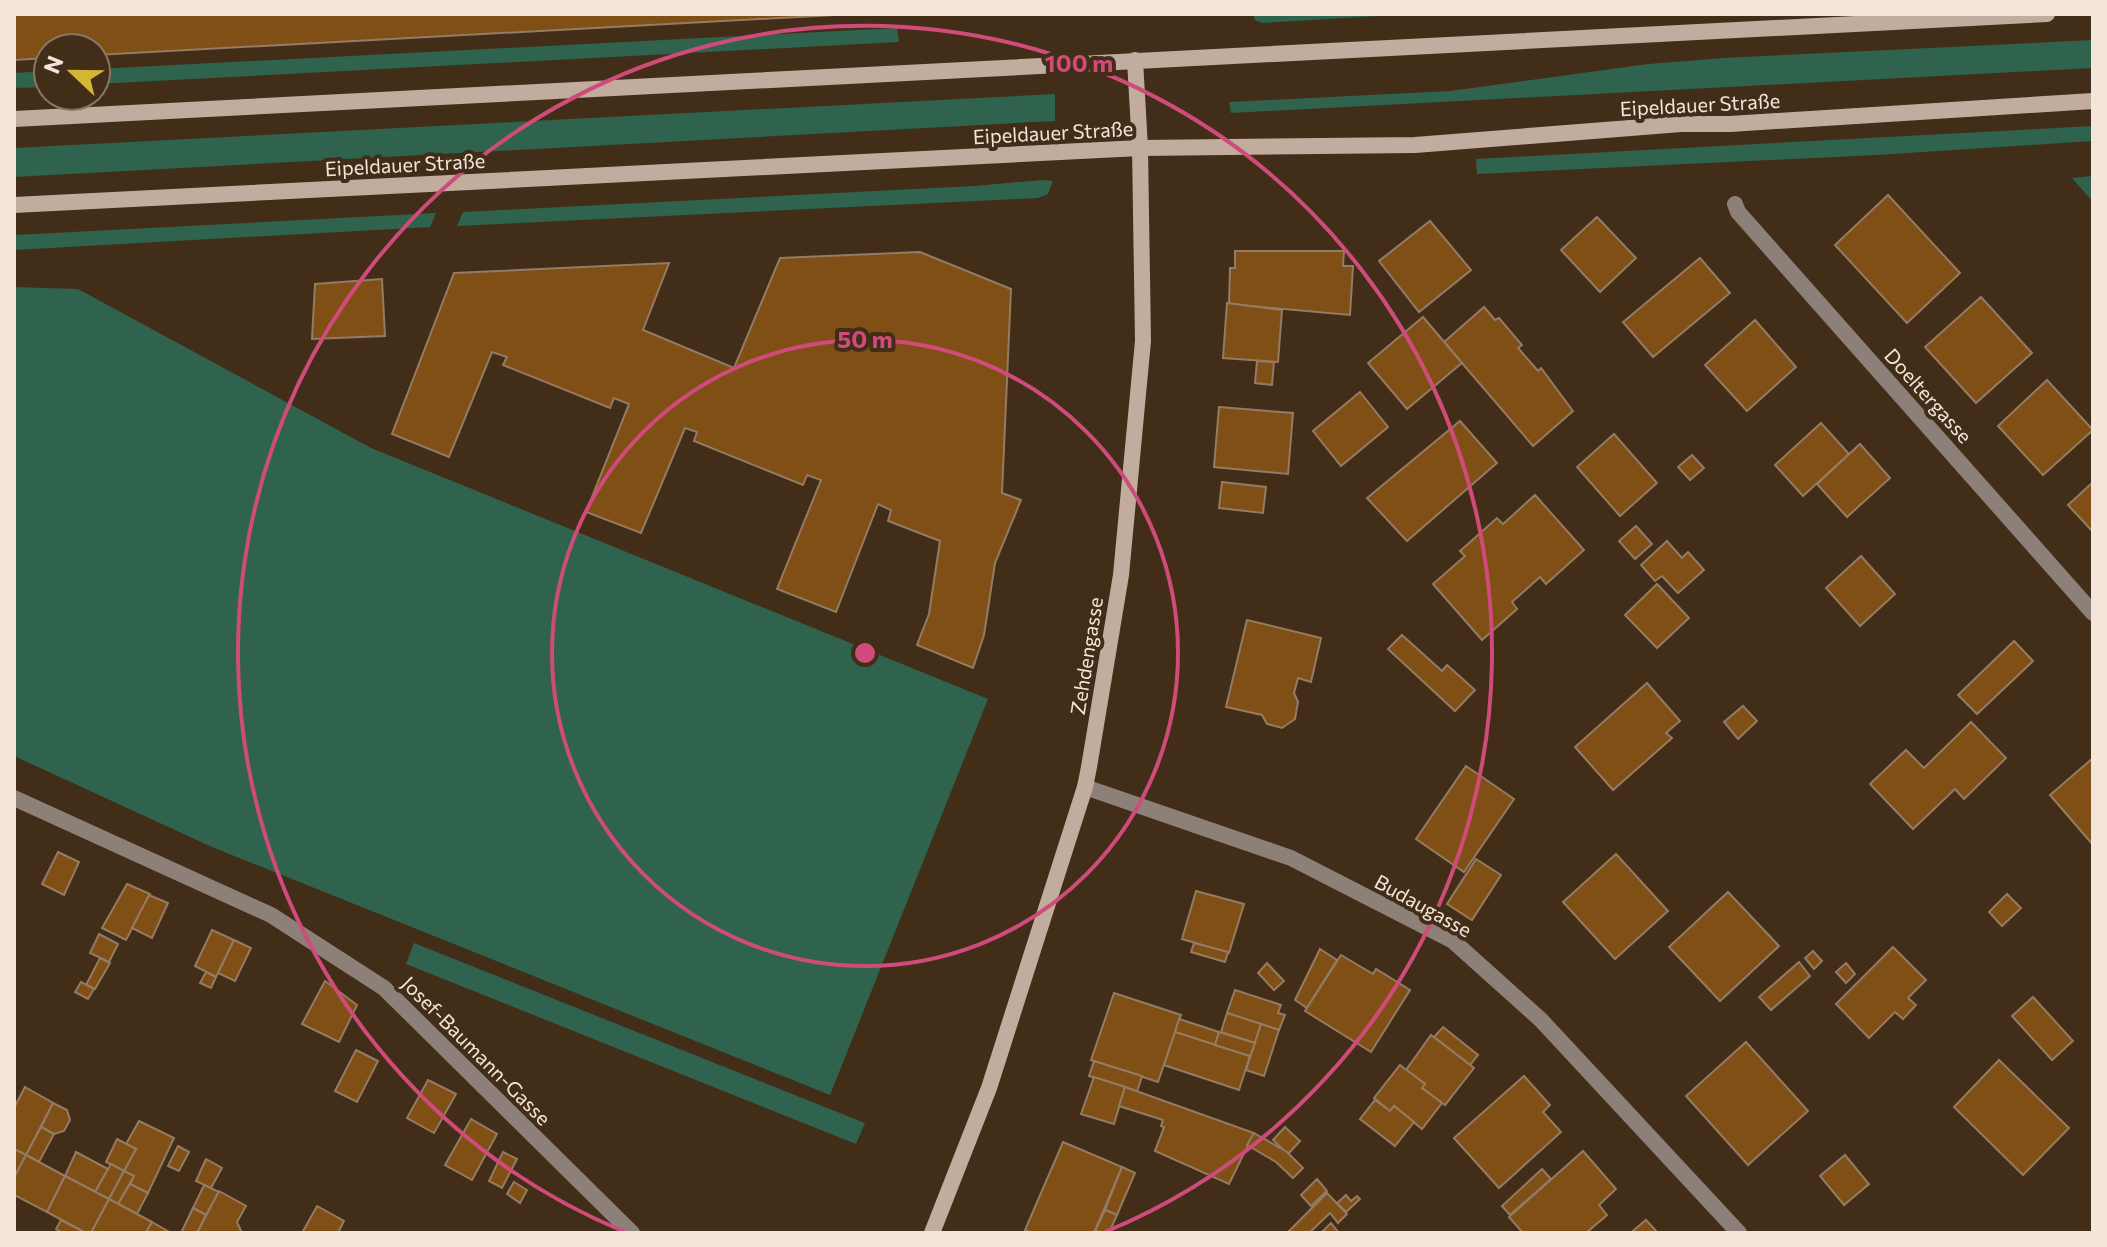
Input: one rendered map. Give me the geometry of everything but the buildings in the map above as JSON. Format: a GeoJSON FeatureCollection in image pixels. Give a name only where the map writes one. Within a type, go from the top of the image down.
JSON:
{"type":"FeatureCollection","features":[{"type":"Feature","properties":{"kind":"main road"},"geometry":{"type":"LineString","coordinates":[[14,119],[2047,14]]}},
{"type":"Feature","properties":{"kind":"main road","name":"Zehdengasse"},"geometry":{"type":"LineString","coordinates":[[932,1233],[989,1088],[1085,787],[1121,575],[1143,341],[1140,148],[1135,60]]}},
{"type":"Feature","properties":{"kind":"main road","name":"Eipeldauer Straße"},"geometry":{"type":"LineString","coordinates":[[14,205],[1140,148],[1415,145],[1681,124],[1730,124],[2093,101]]}},
{"type":"Feature","properties":{"kind":"street","name":"Doeltergasse"},"geometry":{"type":"LineString","coordinates":[[1735,204],[1738,212],[2093,613]]}},
{"type":"Feature","properties":{"kind":"street","name":"Budaugasse"},"geometry":{"type":"LineString","coordinates":[[1085,787],[1291,858],[1453,941],[1541,1020],[1739,1233]]}},
{"type":"Feature","properties":{"kind":"street","name":"Josef-Baumann-Gasse"},"geometry":{"type":"LineString","coordinates":[[14,798],[271,915],[384,988],[632,1233]]}},
{"type":"Feature","properties":{"kind":"green space"},"geometry":{"type":"Polygon","coordinates":[[[1253,14],[1411,14],[1262,23],[1255,20],[1253,14]]]}},
{"type":"Feature","properties":{"kind":"green space"},"geometry":{"type":"Polygon","coordinates":[[[897,28],[899,42],[112,83],[112,68],[897,28]]]}},
{"type":"Feature","properties":{"kind":"green space"},"geometry":{"type":"Polygon","coordinates":[[[2093,40],[2093,68],[1231,113],[1229,102],[1450,91],[1648,64],[1724,58],[2093,40]]]}},
{"type":"Feature","properties":{"kind":"green space"},"geometry":{"type":"Polygon","coordinates":[[[32,72],[32,87],[14,88],[14,73],[32,72]]]}},
{"type":"Feature","properties":{"kind":"green space"},"geometry":{"type":"Polygon","coordinates":[[[1055,94],[1055,121],[14,177],[14,148],[1055,94]]]}},
{"type":"Feature","properties":{"kind":"green space"},"geometry":{"type":"Polygon","coordinates":[[[2093,126],[2093,141],[1877,155],[1477,174],[1476,159],[2093,126]]]}},
{"type":"Feature","properties":{"kind":"green space"},"geometry":{"type":"Polygon","coordinates":[[[2093,176],[2093,202],[2072,178],[2093,176]]]}},
{"type":"Feature","properties":{"kind":"green space"},"geometry":{"type":"Polygon","coordinates":[[[1053,181],[1048,194],[1038,198],[457,226],[463,212],[1053,181]]]}},
{"type":"Feature","properties":{"kind":"green space"},"geometry":{"type":"Polygon","coordinates":[[[436,213],[430,227],[14,250],[14,235],[436,213]]]}},
{"type":"Feature","properties":{"kind":"green space"},"geometry":{"type":"Polygon","coordinates":[[[14,287],[78,289],[371,448],[988,699],[830,1095],[212,847],[14,756],[14,287]]]}},
{"type":"Feature","properties":{"kind":"green space"},"geometry":{"type":"Polygon","coordinates":[[[414,943],[865,1123],[856,1144],[406,964],[414,943]]]}}]}
